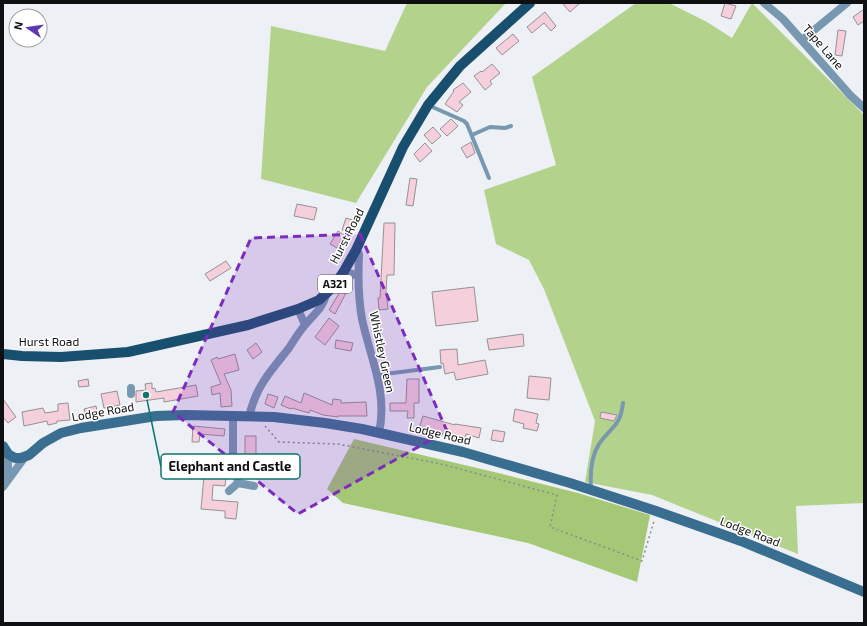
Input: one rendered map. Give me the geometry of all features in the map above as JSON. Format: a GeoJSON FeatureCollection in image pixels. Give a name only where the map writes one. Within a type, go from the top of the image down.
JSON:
{"type":"FeatureCollection","features":[{"type":"Feature","properties":{"kind":"main road","name":"Hurst Road"},"geometry":{"type":"LineString","coordinates":[[3,354],[61,358],[128,352],[248,325],[298,309],[320,300],[333,287],[356,250],[403,147],[428,105],[460,66],[530,3]]}},
{"type":"Feature","properties":{"kind":"main road","name":"Lodge Road"},"geometry":{"type":"LineString","coordinates":[[25,457],[54,436],[81,428],[156,416],[185,415],[290,418],[325,423],[379,433],[463,452],[591,490],[741,541],[864,592]]}},
{"type":"Feature","properties":{"kind":"main road"},"geometry":{"type":"LineString","coordinates":[[6,450],[15,458],[25,457]]}},
{"type":"Feature","properties":{"kind":"street","name":"Tape Lane"},"geometry":{"type":"LineString","coordinates":[[764,3],[783,19],[850,95],[864,108]]}},
{"type":"Feature","properties":{"kind":"street"},"geometry":{"type":"LineString","coordinates":[[802,40],[847,3]]}},
{"type":"Feature","properties":{"kind":"street","name":"Whistley Green"},"geometry":{"type":"LineString","coordinates":[[356,250],[359,254],[358,276],[362,317],[378,375],[382,414],[379,433]]}},
{"type":"Feature","properties":{"kind":"street"},"geometry":{"type":"LineString","coordinates":[[344,271],[358,276]]}},
{"type":"Feature","properties":{"kind":"street"},"geometry":{"type":"LineString","coordinates":[[253,417],[254,398],[267,376],[318,310],[326,295]]}},
{"type":"Feature","properties":{"kind":"street"},"geometry":{"type":"LineString","coordinates":[[298,309],[305,325]]}},
{"type":"Feature","properties":{"kind":"street"},"geometry":{"type":"LineString","coordinates":[[233,416],[233,453],[238,483]]}},
{"type":"Feature","properties":{"kind":"street"},"geometry":{"type":"LineString","coordinates":[[5,483],[6,450]]}},
{"type":"Feature","properties":{"kind":"street"},"geometry":{"type":"LineString","coordinates":[[5,483],[25,457]]}},
{"type":"Feature","properties":{"kind":"street"},"geometry":{"type":"LineString","coordinates":[[238,483],[254,486]]}},
{"type":"Feature","properties":{"kind":"street"},"geometry":{"type":"LineString","coordinates":[[229,491],[238,483]]}},
{"type":"Feature","properties":{"kind":"lane"},"geometry":{"type":"LineString","coordinates":[[428,105],[464,121],[472,135],[489,178]]}},
{"type":"Feature","properties":{"kind":"lane"},"geometry":{"type":"LineString","coordinates":[[472,135],[490,127],[505,128],[511,126]]}},
{"type":"Feature","properties":{"kind":"lane"},"geometry":{"type":"LineString","coordinates":[[378,375],[440,367]]}},
{"type":"Feature","properties":{"kind":"lane"},"geometry":{"type":"LineString","coordinates":[[591,490],[590,474],[594,454],[598,445],[620,420],[623,403]]}},
{"type":"Feature","properties":{"kind":"path"},"geometry":{"type":"LineString","coordinates":[[253,417],[279,442],[338,444],[441,464],[557,495],[550,527],[642,561],[656,511]]}},
{"type":"Feature","properties":{"kind":"highlighted area"},"geometry":{"type":"Polygon","coordinates":[[[360,234],[447,431],[298,514],[173,412],[251,238],[360,234]]]}},
{"type":"Feature","properties":{"kind":"green space"},"geometry":{"type":"Polygon","coordinates":[[[407,3],[506,3],[427,87],[356,203],[261,179],[271,26],[385,51],[407,3]]]}},
{"type":"Feature","properties":{"kind":"green space"},"geometry":{"type":"Polygon","coordinates":[[[636,3],[669,3],[707,22],[732,38],[752,3],[864,115],[864,503],[796,506],[798,554],[652,495],[585,482],[595,421],[544,289],[529,260],[496,244],[484,190],[556,165],[532,77],[636,3]]]}},
{"type":"Feature","properties":{"kind":"green space"},"geometry":{"type":"Polygon","coordinates":[[[354,439],[578,493],[650,515],[637,582],[528,543],[343,503],[327,489],[354,439]]]}},
{"type":"Feature","properties":{"kind":"building"},"geometry":{"type":"Polygon","coordinates":[[[562,3],[580,3],[570,12],[562,3]]]}},
{"type":"Feature","properties":{"kind":"building"},"geometry":{"type":"Polygon","coordinates":[[[725,3],[736,6],[731,19],[721,16],[725,3]]]}},
{"type":"Feature","properties":{"kind":"building"},"geometry":{"type":"Polygon","coordinates":[[[864,9],[864,21],[858,25],[853,17],[864,9]]]}},
{"type":"Feature","properties":{"kind":"building"},"geometry":{"type":"Polygon","coordinates":[[[545,12],[556,26],[551,31],[544,23],[532,33],[527,27],[545,12]]]}},
{"type":"Feature","properties":{"kind":"building"},"geometry":{"type":"Polygon","coordinates":[[[838,30],[846,31],[842,56],[835,55],[838,30]]]}},
{"type":"Feature","properties":{"kind":"building"},"geometry":{"type":"Polygon","coordinates":[[[513,34],[519,41],[502,55],[496,48],[513,34]]]}},
{"type":"Feature","properties":{"kind":"building"},"geometry":{"type":"Polygon","coordinates":[[[492,64],[500,73],[490,81],[492,84],[485,90],[474,76],[492,64]]]}},
{"type":"Feature","properties":{"kind":"building"},"geometry":{"type":"Polygon","coordinates":[[[463,83],[471,92],[459,102],[463,105],[457,112],[445,104],[454,91],[453,90],[463,83]]]}},
{"type":"Feature","properties":{"kind":"building"},"geometry":{"type":"Polygon","coordinates":[[[451,119],[458,126],[447,136],[440,129],[451,119]]]}},
{"type":"Feature","properties":{"kind":"building"},"geometry":{"type":"Polygon","coordinates":[[[433,127],[441,136],[432,144],[424,135],[433,127]]]}},
{"type":"Feature","properties":{"kind":"building"},"geometry":{"type":"Polygon","coordinates":[[[471,142],[475,153],[467,158],[461,148],[471,142]]]}},
{"type":"Feature","properties":{"kind":"building"},"geometry":{"type":"Polygon","coordinates":[[[425,143],[432,151],[420,162],[414,154],[425,143]]]}},
{"type":"Feature","properties":{"kind":"building"},"geometry":{"type":"Polygon","coordinates":[[[410,178],[417,179],[413,206],[406,205],[410,178]]]}},
{"type":"Feature","properties":{"kind":"building"},"geometry":{"type":"Polygon","coordinates":[[[297,204],[317,208],[314,220],[294,216],[297,204]]]}},
{"type":"Feature","properties":{"kind":"building"},"geometry":{"type":"Polygon","coordinates":[[[346,218],[356,221],[351,233],[342,230],[346,218]]]}},
{"type":"Feature","properties":{"kind":"building"},"geometry":{"type":"Polygon","coordinates":[[[384,223],[395,223],[394,275],[387,275],[386,291],[388,309],[379,310],[378,298],[380,298],[384,223]]]}},
{"type":"Feature","properties":{"kind":"building"},"geometry":{"type":"Polygon","coordinates":[[[338,231],[344,235],[337,248],[330,244],[338,231]]]}},
{"type":"Feature","properties":{"kind":"building"},"geometry":{"type":"Polygon","coordinates":[[[226,261],[231,268],[210,281],[205,274],[226,261]]]}},
{"type":"Feature","properties":{"kind":"building"},"geometry":{"type":"Polygon","coordinates":[[[474,287],[478,321],[436,326],[432,292],[474,287]]]}},
{"type":"Feature","properties":{"kind":"building"},"geometry":{"type":"Polygon","coordinates":[[[341,290],[346,293],[335,314],[329,310],[341,290]]]}},
{"type":"Feature","properties":{"kind":"building"},"geometry":{"type":"Polygon","coordinates":[[[329,318],[339,326],[325,345],[315,337],[329,318]]]}},
{"type":"Feature","properties":{"kind":"building"},"geometry":{"type":"Polygon","coordinates":[[[523,334],[524,346],[489,350],[487,339],[523,334]]]}},
{"type":"Feature","properties":{"kind":"building"},"geometry":{"type":"Polygon","coordinates":[[[336,340],[353,343],[351,351],[335,348],[336,340]]]}},
{"type":"Feature","properties":{"kind":"building"},"geometry":{"type":"Polygon","coordinates":[[[256,343],[262,352],[253,359],[247,350],[256,343]]]}},
{"type":"Feature","properties":{"kind":"building"},"geometry":{"type":"Polygon","coordinates":[[[457,349],[458,365],[485,360],[488,374],[456,380],[454,372],[445,374],[443,363],[441,364],[440,350],[457,349]]]}},
{"type":"Feature","properties":{"kind":"building"},"geometry":{"type":"Polygon","coordinates":[[[235,354],[239,370],[224,374],[231,390],[232,406],[221,407],[220,393],[212,395],[211,387],[221,384],[211,360],[217,357],[218,359],[235,354]]]}},
{"type":"Feature","properties":{"kind":"building"},"geometry":{"type":"Polygon","coordinates":[[[529,376],[551,378],[549,400],[527,398],[529,376]]]}},
{"type":"Feature","properties":{"kind":"building"},"geometry":{"type":"Polygon","coordinates":[[[88,379],[89,386],[79,387],[78,381],[88,379]]]}},
{"type":"Feature","properties":{"kind":"building"},"geometry":{"type":"Polygon","coordinates":[[[407,379],[419,379],[419,403],[414,403],[414,418],[407,418],[408,411],[390,411],[390,403],[406,403],[407,379]]]}},
{"type":"Feature","properties":{"kind":"building"},"geometry":{"type":"Polygon","coordinates":[[[152,383],[152,389],[155,388],[156,392],[196,385],[198,396],[164,402],[164,398],[136,402],[136,391],[146,390],[145,384],[152,383]]]}},
{"type":"Feature","properties":{"kind":"building"},"geometry":{"type":"Polygon","coordinates":[[[117,391],[120,405],[104,408],[101,394],[117,391]]]}},
{"type":"Feature","properties":{"kind":"building"},"geometry":{"type":"Polygon","coordinates":[[[304,393],[332,405],[333,399],[341,400],[341,403],[366,402],[367,416],[338,417],[323,415],[310,410],[309,413],[281,405],[285,396],[301,403],[304,393]]]}},
{"type":"Feature","properties":{"kind":"building"},"geometry":{"type":"Polygon","coordinates":[[[268,394],[278,397],[274,408],[265,404],[268,394]]]}},
{"type":"Feature","properties":{"kind":"building"},"geometry":{"type":"Polygon","coordinates":[[[3,399],[16,417],[8,423],[3,417],[3,399]]]}},
{"type":"Feature","properties":{"kind":"building"},"geometry":{"type":"Polygon","coordinates":[[[68,403],[70,420],[57,421],[57,423],[48,425],[47,421],[24,426],[22,412],[43,408],[45,413],[58,411],[58,404],[68,403]]]}},
{"type":"Feature","properties":{"kind":"building"},"geometry":{"type":"Polygon","coordinates":[[[96,406],[98,416],[86,418],[84,409],[96,406]]]}},
{"type":"Feature","properties":{"kind":"building"},"geometry":{"type":"Polygon","coordinates":[[[515,409],[538,414],[536,423],[539,424],[537,431],[523,428],[524,424],[513,421],[515,409]]]}},
{"type":"Feature","properties":{"kind":"building"},"geometry":{"type":"Polygon","coordinates":[[[601,412],[617,415],[614,421],[600,418],[601,412]]]}},
{"type":"Feature","properties":{"kind":"building"},"geometry":{"type":"Polygon","coordinates":[[[423,416],[455,425],[481,428],[479,438],[466,434],[465,439],[419,428],[423,416]]]}},
{"type":"Feature","properties":{"kind":"building"},"geometry":{"type":"Polygon","coordinates":[[[193,426],[225,429],[224,436],[200,434],[199,442],[192,442],[193,426]]]}},
{"type":"Feature","properties":{"kind":"building"},"geometry":{"type":"Polygon","coordinates":[[[493,430],[505,432],[503,442],[491,440],[493,430]]]}},
{"type":"Feature","properties":{"kind":"building"},"geometry":{"type":"Polygon","coordinates":[[[245,436],[256,436],[256,456],[245,456],[245,436]]]}},
{"type":"Feature","properties":{"kind":"building"},"geometry":{"type":"Polygon","coordinates":[[[193,455],[226,458],[224,477],[226,477],[225,486],[213,485],[212,500],[238,502],[236,519],[225,518],[225,511],[201,509],[205,465],[192,464],[193,455]]]}},
{"type":"Feature","properties":{"kind":"place","name":"Elephant and Castle"},"geometry":{"type":"Point","coordinates":[146,395]}}]}
